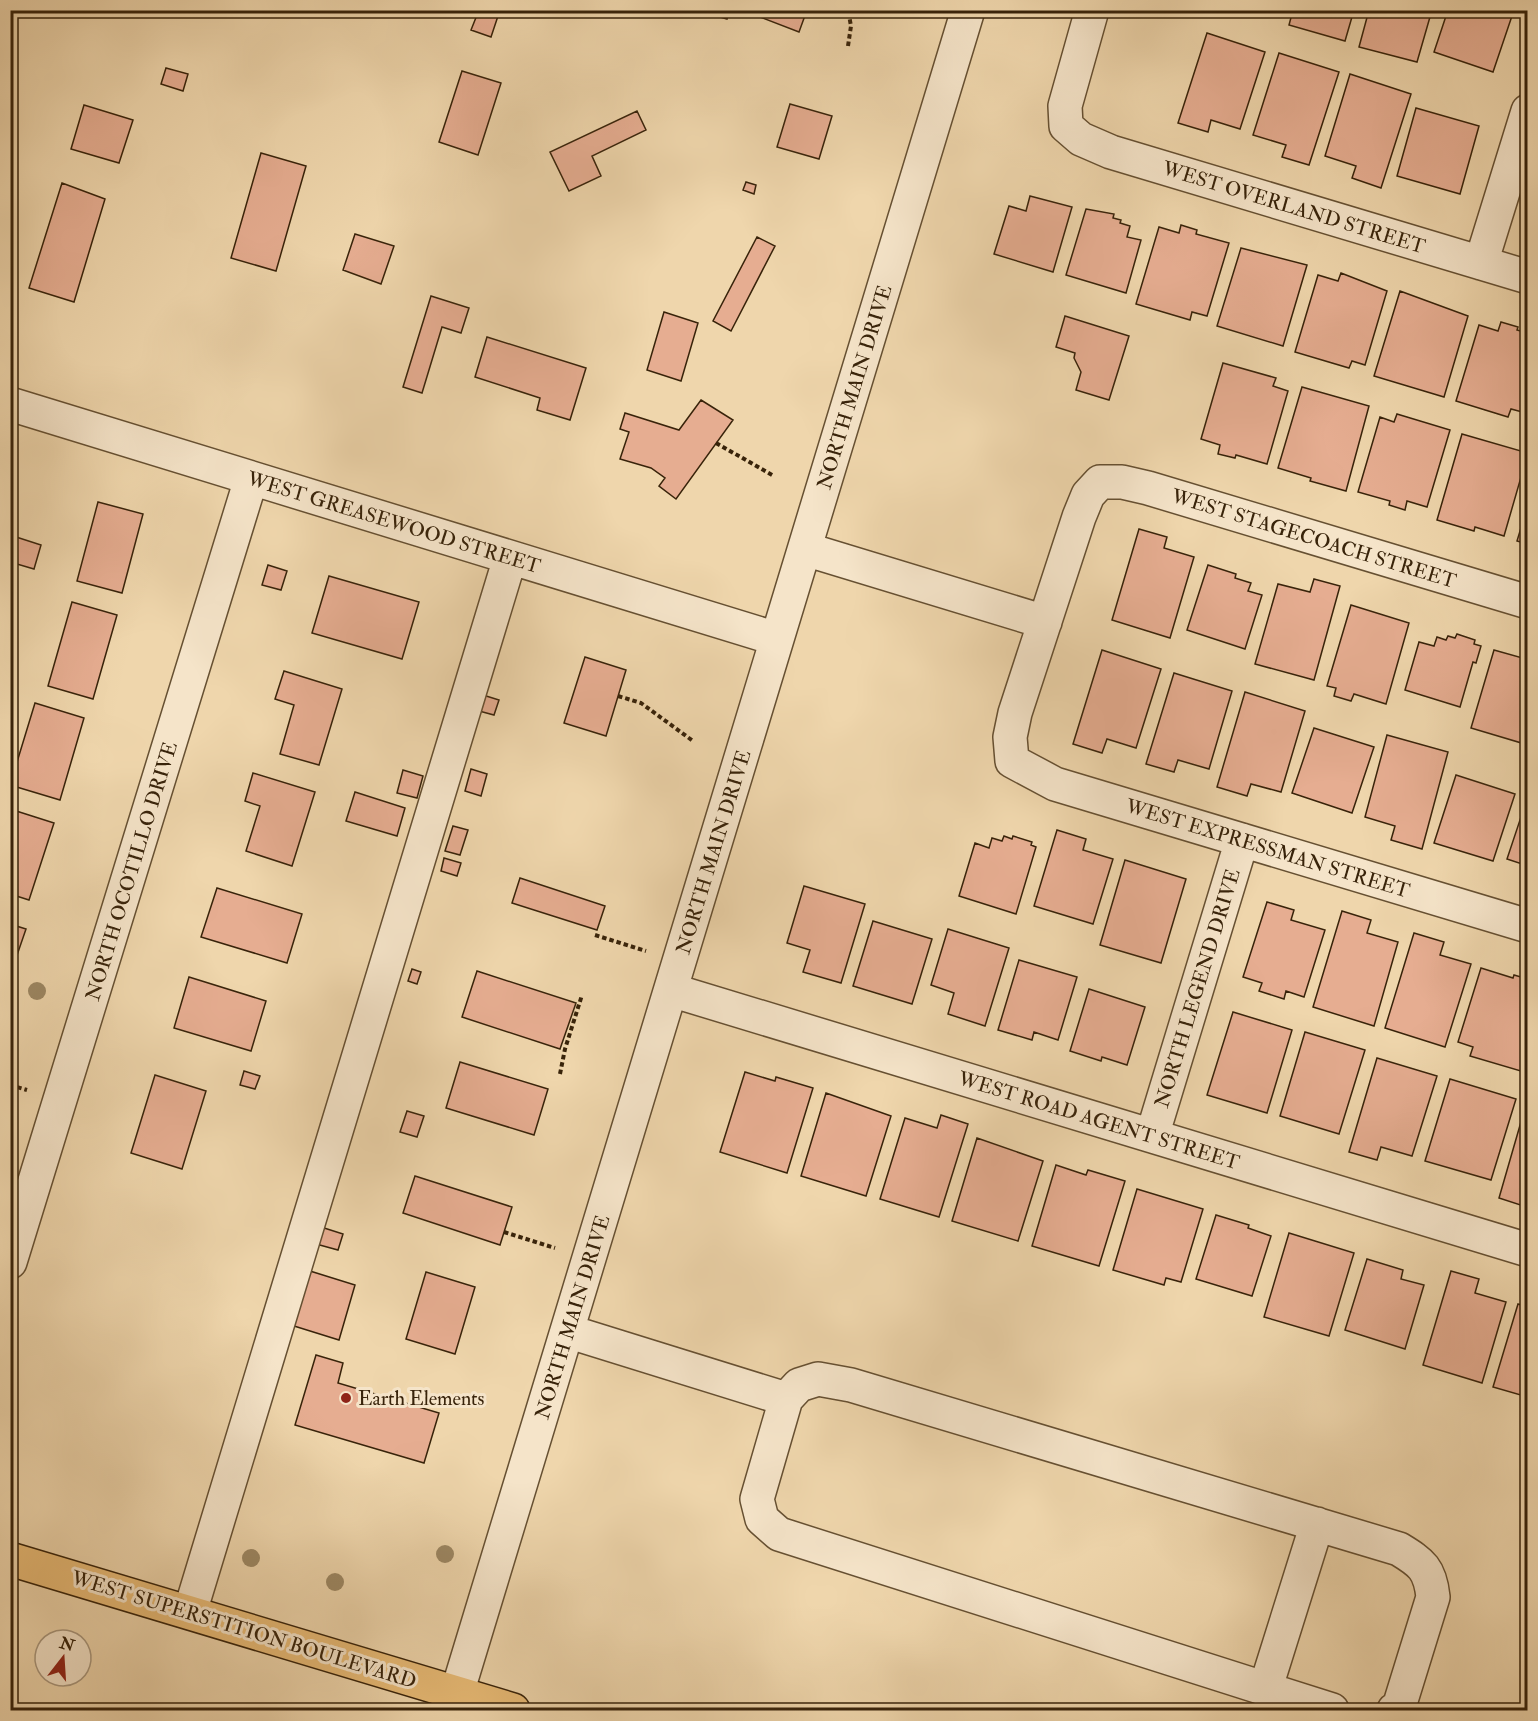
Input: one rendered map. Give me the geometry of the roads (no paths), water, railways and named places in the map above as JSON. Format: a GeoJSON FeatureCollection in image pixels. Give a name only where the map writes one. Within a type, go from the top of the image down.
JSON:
{"type":"FeatureCollection","features":[{"type":"Feature","properties":{"kind":"main road","name":"WEST SUPERSTITION BOULEVARD"},"geometry":{"type":"LineString","coordinates":[[10,1559],[513,1710]]}},
{"type":"Feature","properties":{"kind":"street","name":"NORTH MAIN DRIVE"},"geometry":{"type":"LineString","coordinates":[[457,1693],[968,10]]}},
{"type":"Feature","properties":{"kind":"street","name":"WEST OVERLAND STREET"},"geometry":{"type":"LineString","coordinates":[[1092,10],[1065,106],[1066,126],[1081,139],[1111,152],[1527,277]]}},
{"type":"Feature","properties":{"kind":"street"},"geometry":{"type":"LineString","coordinates":[[1481,263],[1527,111]]}},
{"type":"Feature","properties":{"kind":"street","name":"WEST GREASEWOOD STREET"},"geometry":{"type":"LineString","coordinates":[[10,404],[777,639]]}},
{"type":"Feature","properties":{"kind":"street","name":"NORTH OCOTILLO DRIVE"},"geometry":{"type":"LineString","coordinates":[[10,1262],[251,479]]}},
{"type":"Feature","properties":{"kind":"street","name":"WEST STAGECOACH STREET"},"geometry":{"type":"LineString","coordinates":[[1045,622],[1079,517],[1088,495],[1100,482],[1122,482],[1148,488],[1527,602]]}},
{"type":"Feature","properties":{"kind":"street"},"geometry":{"type":"LineString","coordinates":[[805,549],[1045,622]]}},
{"type":"Feature","properties":{"kind":"street"},"geometry":{"type":"LineString","coordinates":[[190,1612],[510,558]]}},
{"type":"Feature","properties":{"kind":"street","name":"WEST EXPRESSMAN STREET"},"geometry":{"type":"LineString","coordinates":[[1045,622],[1015,713],[1011,737],[1012,761],[1055,784],[1527,926]]}},
{"type":"Feature","properties":{"kind":"street","name":"NORTH LEGEND DRIVE"},"geometry":{"type":"LineString","coordinates":[[1152,1136],[1242,840]]}},
{"type":"Feature","properties":{"kind":"street","name":"WEST ROAD AGENT STREET"},"geometry":{"type":"LineString","coordinates":[[675,976],[1152,1136],[1527,1250]]}},
{"type":"Feature","properties":{"kind":"street"},"geometry":{"type":"LineString","coordinates":[[567,1331],[786,1400]]}},
{"type":"Feature","properties":{"kind":"street"},"geometry":{"type":"LineString","coordinates":[[1332,1710],[806,1545],[780,1534],[762,1519],[757,1499],[786,1400],[800,1385],[818,1379],[851,1385],[1399,1549],[1420,1562],[1431,1580],[1433,1597],[1399,1707],[1394,1710]]}},
{"type":"Feature","properties":{"kind":"street"},"geometry":{"type":"LineString","coordinates":[[1265,1690],[1317,1524]]}},
{"type":"Feature","properties":{"kind":"place","name":"Earth Elements"},"geometry":{"type":"Point","coordinates":[346,1398]}}]}
